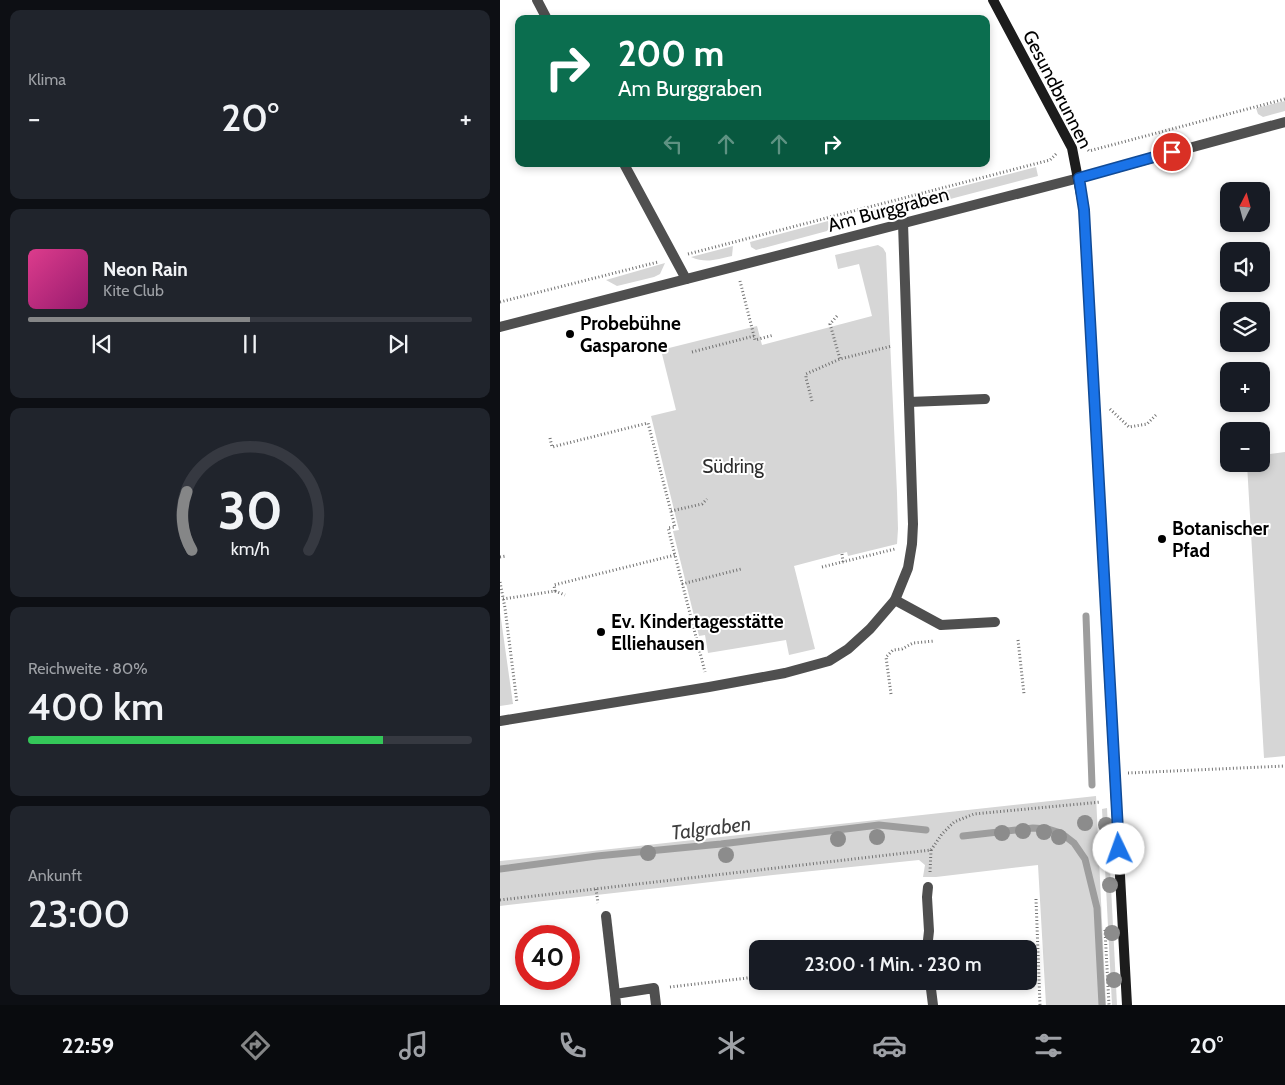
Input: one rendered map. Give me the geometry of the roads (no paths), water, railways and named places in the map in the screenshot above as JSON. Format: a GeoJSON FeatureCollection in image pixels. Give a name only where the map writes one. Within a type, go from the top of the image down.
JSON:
{"type":"FeatureCollection","features":[{"type":"Feature","properties":{"kind":"street"},"geometry":{"type":"LineString","coordinates":[[537,0],[545,15]]}},
{"type":"Feature","properties":{"kind":"street","name":"Gesundbrunnen"},"geometry":{"type":"LineString","coordinates":[[993,0],[1072,148],[1084,210],[1127,1005]]}},
{"type":"Feature","properties":{"kind":"street","name":"Am Burggraben"},"geometry":{"type":"LineString","coordinates":[[500,327],[1079,178],[1285,122]]}},
{"type":"Feature","properties":{"kind":"street"},"geometry":{"type":"LineString","coordinates":[[626,167],[686,279]]}},
{"type":"Feature","properties":{"kind":"street"},"geometry":{"type":"LineString","coordinates":[[500,721],[709,687],[785,673],[829,661],[848,649],[870,629],[895,600],[908,568],[913,524],[902,223]]}},
{"type":"Feature","properties":{"kind":"street"},"geometry":{"type":"LineString","coordinates":[[909,402],[985,400]]}},
{"type":"Feature","properties":{"kind":"street"},"geometry":{"type":"LineString","coordinates":[[895,600],[941,624],[995,622]]}},
{"type":"Feature","properties":{"kind":"street"},"geometry":{"type":"LineString","coordinates":[[928,887],[930,931],[928,940]]}},
{"type":"Feature","properties":{"kind":"street"},"geometry":{"type":"LineString","coordinates":[[606,916],[616,1005]]}},
{"type":"Feature","properties":{"kind":"street"},"geometry":{"type":"LineString","coordinates":[[615,994],[654,988],[656,1005]]}},
{"type":"Feature","properties":{"kind":"street"},"geometry":{"type":"LineString","coordinates":[[931,990],[933,1005]]}},
{"type":"Feature","properties":{"kind":"waterway"},"geometry":{"type":"LineString","coordinates":[[1086,616],[1092,785]]}},
{"type":"Feature","properties":{"kind":"waterway","name":"Talgraben"},"geometry":{"type":"LineString","coordinates":[[500,869],[597,856],[721,844],[879,825],[926,830]]}},
{"type":"Feature","properties":{"kind":"waterway","name":"Talgraben"},"geometry":{"type":"LineString","coordinates":[[963,836],[1033,828],[1048,829],[1061,833],[1074,843],[1085,859],[1097,908],[1102,1005]]}},
{"type":"Feature","properties":{"kind":"place","name":"Probebühne Gasparone"},"geometry":{"type":"Point","coordinates":[570,334]}},
{"type":"Feature","properties":{"kind":"place","name":"Botanischer Pfad"},"geometry":{"type":"Point","coordinates":[1162,539]}},
{"type":"Feature","properties":{"kind":"place","name":"Ev. Kindertagesstätte Elliehausen"},"geometry":{"type":"Point","coordinates":[601,632]}},
{"type":"Feature","properties":{"kind":"park label","name":"Südring"},"geometry":{"type":"Point","coordinates":[733,466]}}]}
